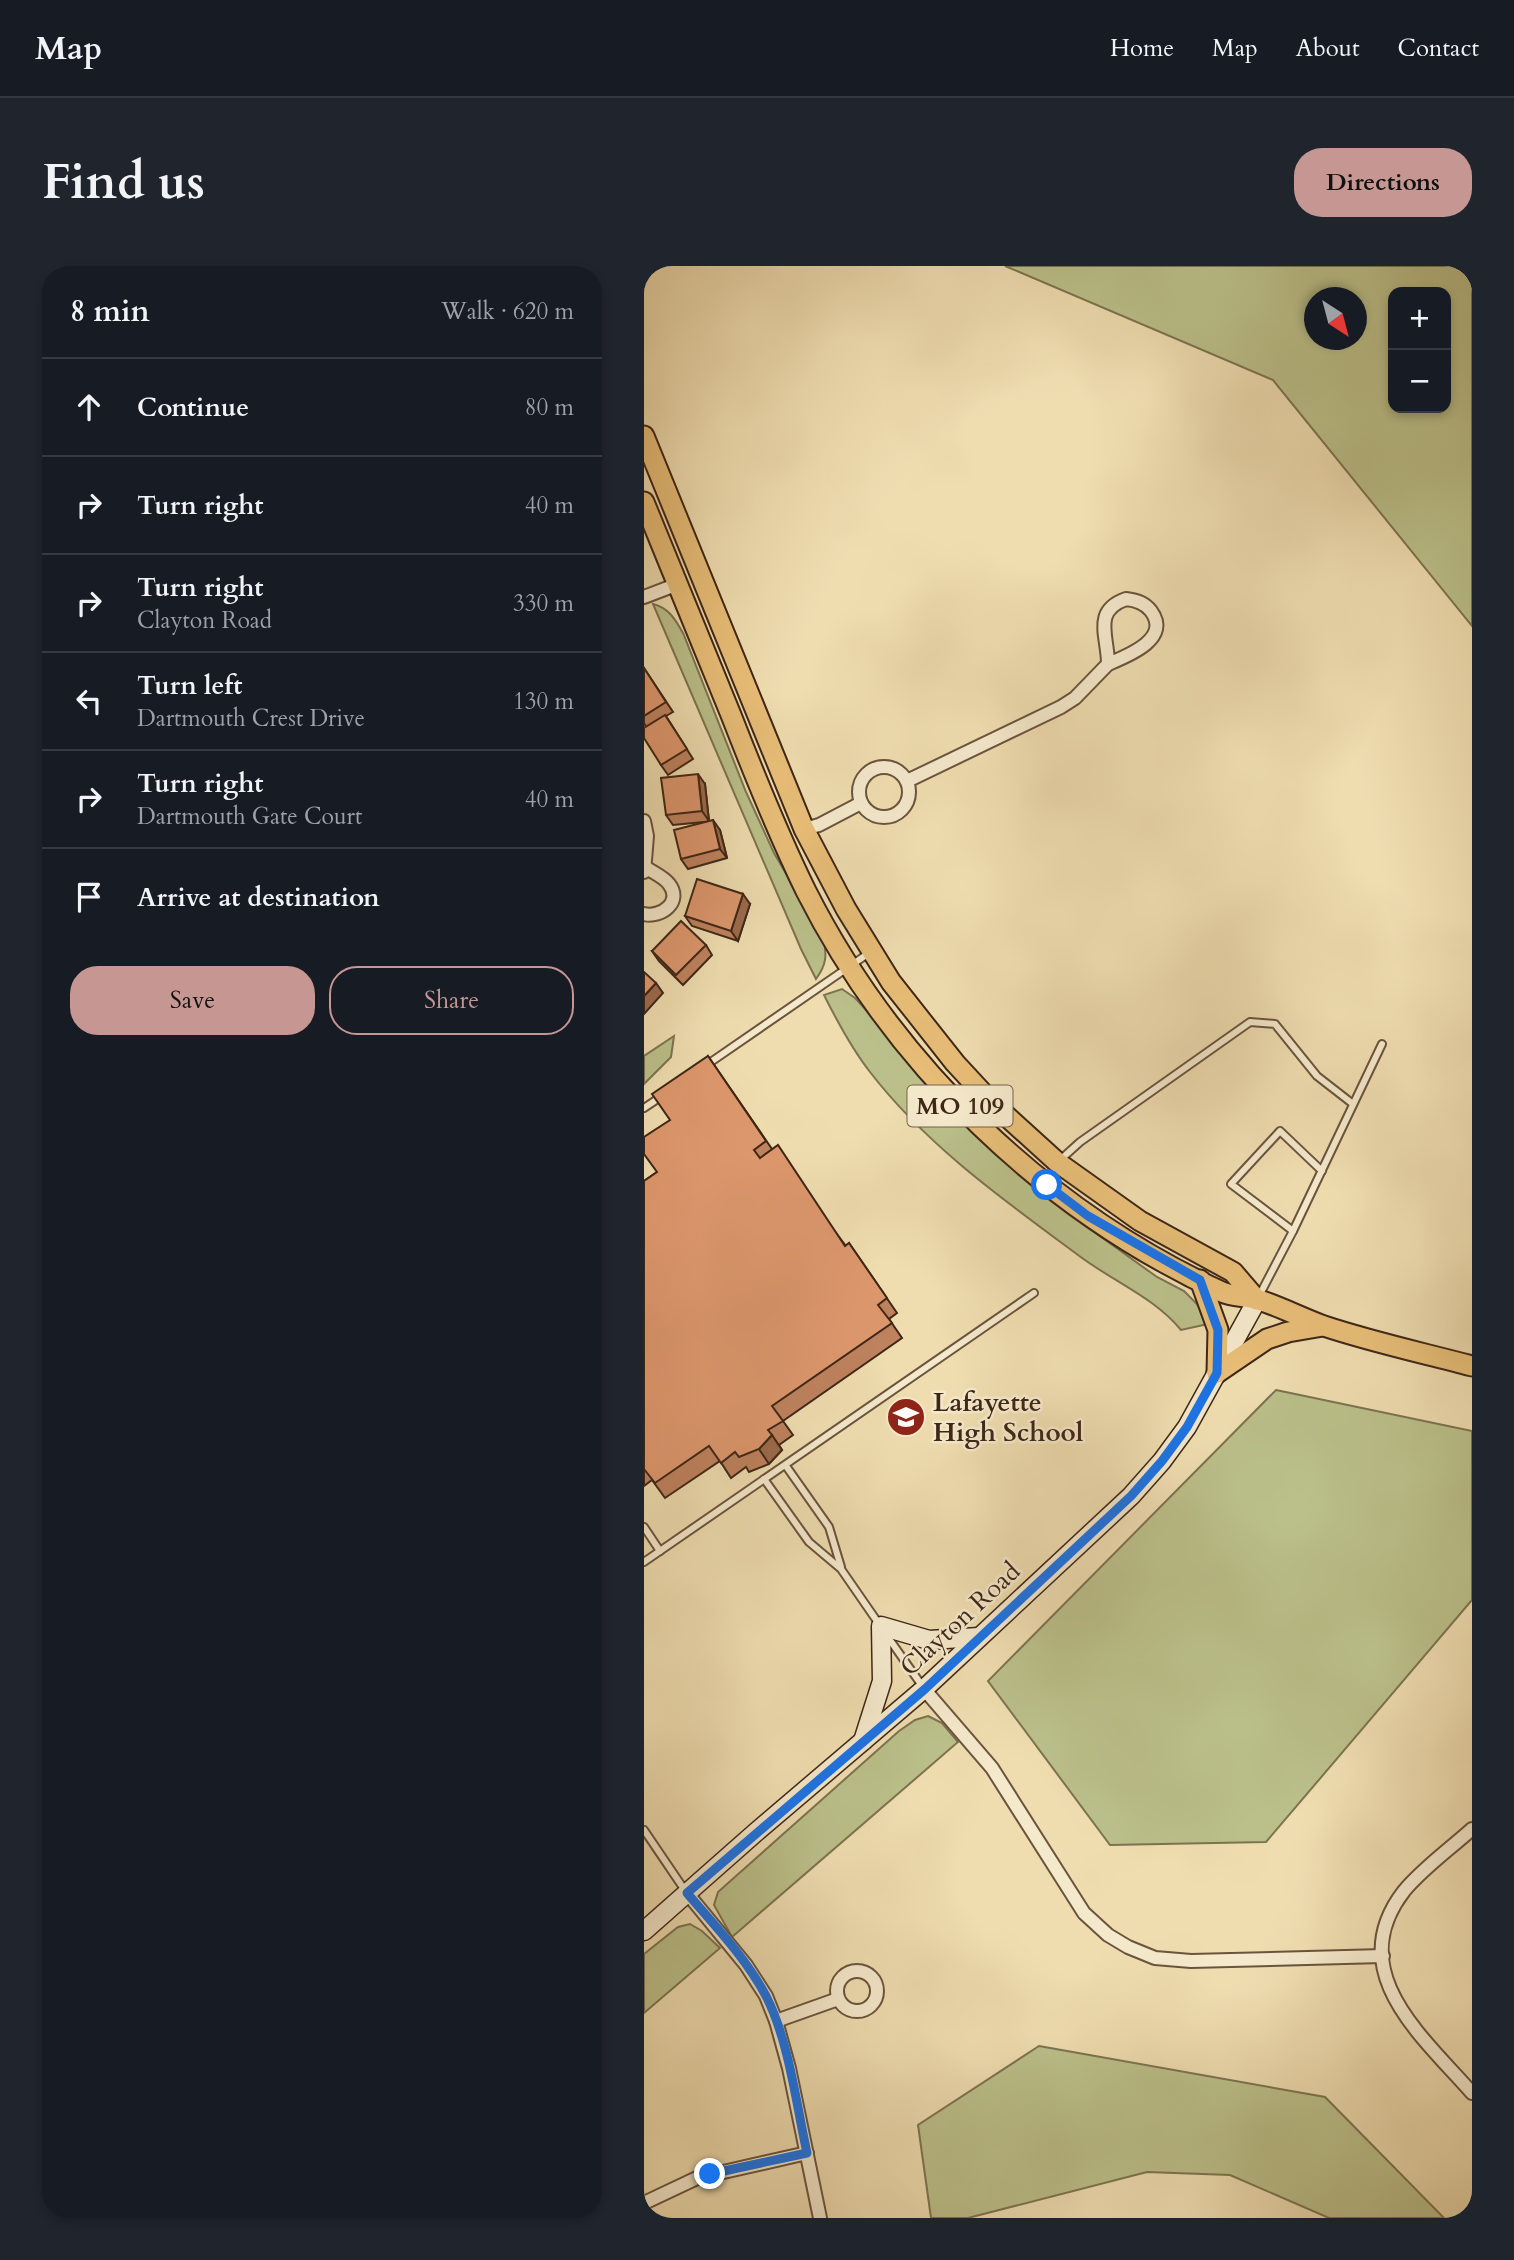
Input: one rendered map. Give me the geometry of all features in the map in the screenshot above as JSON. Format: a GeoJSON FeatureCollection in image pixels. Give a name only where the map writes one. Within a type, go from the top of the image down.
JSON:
{"type":"FeatureCollection","features":[{"type":"Feature","properties":{"kind":"main road","name":"MO 109"},"geometry":{"type":"LineString","coordinates":[[644,436],[804,829],[845,909],[920,1021],[992,1103],[1057,1162],[1140,1221],[1233,1272],[1258,1300]]}},
{"type":"Feature","properties":{"kind":"main road","name":"MO 109"},"geometry":{"type":"LineString","coordinates":[[644,502],[768,805],[807,893],[849,966],[929,1072],[1005,1150],[1088,1216],[1200,1280],[1225,1293],[1258,1300],[1324,1326],[1472,1366]]}},
{"type":"Feature","properties":{"kind":"main road"},"geometry":{"type":"LineString","coordinates":[[768,805],[804,829]]}},
{"type":"Feature","properties":{"kind":"main road"},"geometry":{"type":"LineString","coordinates":[[1200,1280],[1218,1330],[1217,1373]]}},
{"type":"Feature","properties":{"kind":"main road","name":"Clayton Road"},"geometry":{"type":"LineString","coordinates":[[644,1931],[925,1689],[1138,1489],[1187,1427],[1258,1300]]}},
{"type":"Feature","properties":{"kind":"main road"},"geometry":{"type":"LineString","coordinates":[[1217,1373],[1267,1339],[1288,1332],[1324,1326]]}},
{"type":"Feature","properties":{"kind":"main road"},"geometry":{"type":"LineString","coordinates":[[863,1741],[882,1681],[881,1626],[929,1640],[979,1637]]}},
{"type":"Feature","properties":{"kind":"street"},"geometry":{"type":"LineString","coordinates":[[644,597],[678,584]]}},
{"type":"Feature","properties":{"kind":"street"},"geometry":{"type":"LineString","coordinates":[[907,781],[1061,707],[1075,698],[1108,664],[1134,653],[1149,642],[1157,625],[1153,612],[1142,603],[1126,599],[1111,607],[1107,613],[1103,621],[1108,643],[1108,664]]}},
{"type":"Feature","properties":{"kind":"street"},"geometry":{"type":"LineString","coordinates":[[890,767],[900,772],[907,781],[909,793],[906,804],[892,816],[874,815],[862,803],[859,786],[864,776],[873,769],[890,767]]}},
{"type":"Feature","properties":{"kind":"street"},"geometry":{"type":"LineString","coordinates":[[804,829],[819,825],[862,803]]}},
{"type":"Feature","properties":{"kind":"street"},"geometry":{"type":"LineString","coordinates":[[644,821],[647,836],[645,869],[669,884],[673,893],[673,901],[662,913],[644,914]]}},
{"type":"Feature","properties":{"kind":"street"},"geometry":{"type":"LineString","coordinates":[[925,1689],[992,1768],[1084,1913],[1108,1935],[1128,1947],[1155,1958],[1191,1961],[1383,1956]]}},
{"type":"Feature","properties":{"kind":"street"},"geometry":{"type":"LineString","coordinates":[[1472,1829],[1405,1890],[1387,1924],[1383,1956],[1384,1974],[1398,2008],[1472,2094]]}},
{"type":"Feature","properties":{"kind":"street"},"geometry":{"type":"LineString","coordinates":[[687,1893],[746,1965],[766,1996],[776,2021],[820,2218]]}},
{"type":"Feature","properties":{"kind":"street"},"geometry":{"type":"LineString","coordinates":[[776,2021],[838,1998]]}},
{"type":"Feature","properties":{"kind":"street"},"geometry":{"type":"LineString","coordinates":[[644,2203],[697,2178],[807,2153]]}},
{"type":"Feature","properties":{"kind":"lane"},"geometry":{"type":"LineString","coordinates":[[701,1069],[871,951]]}},
{"type":"Feature","properties":{"kind":"lane"},"geometry":{"type":"LineString","coordinates":[[1057,1162],[1080,1142],[1250,1022],[1275,1024],[1317,1076],[1353,1104]]}},
{"type":"Feature","properties":{"kind":"lane"},"geometry":{"type":"LineString","coordinates":[[1258,1300],[1382,1044]]}},
{"type":"Feature","properties":{"kind":"lane"},"geometry":{"type":"LineString","coordinates":[[644,1108],[667,1092]]}},
{"type":"Feature","properties":{"kind":"lane"},"geometry":{"type":"LineString","coordinates":[[1293,1231],[1231,1184],[1280,1131],[1322,1171]]}},
{"type":"Feature","properties":{"kind":"lane"},"geometry":{"type":"LineString","coordinates":[[644,1562],[1034,1293]]}},
{"type":"Feature","properties":{"kind":"lane"},"geometry":{"type":"LineString","coordinates":[[786,1465],[830,1527],[841,1569]]}},
{"type":"Feature","properties":{"kind":"lane"},"geometry":{"type":"LineString","coordinates":[[764,1479],[808,1542],[841,1569],[925,1689]]}},
{"type":"Feature","properties":{"kind":"lane"},"geometry":{"type":"LineString","coordinates":[[644,1527],[660,1551]]}},
{"type":"Feature","properties":{"kind":"lane"},"geometry":{"type":"LineString","coordinates":[[644,1830],[687,1893]]}},
{"type":"Feature","properties":{"kind":"green space"},"geometry":{"type":"Polygon","coordinates":[[[1005,266],[1472,266],[1472,626],[1273,380],[1005,266]]]}},
{"type":"Feature","properties":{"kind":"green space"},"geometry":{"type":"Polygon","coordinates":[[[653,604],[667,611],[683,633],[746,792],[774,853],[823,937],[825,959],[816,979],[801,949],[653,604]]]}},
{"type":"Feature","properties":{"kind":"green space"},"geometry":{"type":"Polygon","coordinates":[[[842,989],[855,998],[967,1120],[1065,1211],[1157,1277],[1184,1291],[1197,1304],[1208,1324],[1181,1330],[1146,1299],[1078,1255],[995,1193],[942,1148],[892,1099],[851,1044],[824,995],[842,989]]]}},
{"type":"Feature","properties":{"kind":"green space"},"geometry":{"type":"Polygon","coordinates":[[[674,1036],[671,1057],[644,1084],[644,1056],[674,1036]]]}},
{"type":"Feature","properties":{"kind":"green space"},"geometry":{"type":"Polygon","coordinates":[[[1276,1390],[1472,1431],[1472,1600],[1266,1842],[1110,1845],[988,1681],[1276,1390]]]}},
{"type":"Feature","properties":{"kind":"green space"},"geometry":{"type":"Polygon","coordinates":[[[928,1716],[942,1723],[958,1742],[732,1937],[714,1905],[718,1892],[899,1731],[915,1720],[928,1716]]]}},
{"type":"Feature","properties":{"kind":"green space"},"geometry":{"type":"Polygon","coordinates":[[[690,1924],[720,1948],[644,2013],[644,1954],[678,1927],[690,1924]]]}},
{"type":"Feature","properties":{"kind":"green space"},"geometry":{"type":"Polygon","coordinates":[[[1039,2046],[1325,2097],[1444,2218],[1329,2218],[1230,2175],[1147,2172],[968,2218],[931,2218],[918,2125],[1039,2046]]]}},
{"type":"Feature","properties":{"kind":"building"},"geometry":{"type":"Polygon","coordinates":[[[644,668],[666,702],[644,716],[644,668]]]}},
{"type":"Feature","properties":{"kind":"building"},"geometry":{"type":"Polygon","coordinates":[[[665,715],[687,749],[661,765],[644,738],[644,728],[665,715]]]}},
{"type":"Feature","properties":{"kind":"building"},"geometry":{"type":"Polygon","coordinates":[[[698,774],[702,811],[666,815],[661,778],[698,774]]]}},
{"type":"Feature","properties":{"kind":"building"},"geometry":{"type":"Polygon","coordinates":[[[713,820],[720,849],[681,859],[674,830],[713,820]]]}},
{"type":"Feature","properties":{"kind":"building"},"geometry":{"type":"Polygon","coordinates":[[[697,879],[743,894],[731,931],[685,916],[697,879]]]}},
{"type":"Feature","properties":{"kind":"building"},"geometry":{"type":"Polygon","coordinates":[[[681,921],[706,945],[676,975],[652,951],[681,921]]]}},
{"type":"Feature","properties":{"kind":"building"},"geometry":{"type":"Polygon","coordinates":[[[644,972],[656,983],[644,996],[644,972]]]}},
{"type":"Feature","properties":{"kind":"building","name":"Lafayette High School"},"geometry":{"type":"Polygon","coordinates":[[[708,1056],[766,1141],[754,1150],[760,1158],[778,1145],[845,1246],[849,1243],[887,1298],[878,1305],[892,1323],[772,1406],[783,1421],[768,1430],[772,1435],[759,1449],[739,1457],[735,1452],[721,1463],[709,1446],[655,1483],[644,1469],[644,1181],[657,1172],[644,1154],[644,1137],[670,1120],[652,1094],[708,1056]]]}},
{"type":"Feature","properties":{"kind":"place","name":"Lafayette High School"},"geometry":{"type":"Point","coordinates":[906,1417]}},
{"type":"Feature","properties":{"kind":"route"},"geometry":{"type":"LineString","coordinates":[[710,2174],[807,2153],[789,2068],[766,1996],[736,1951],[687,1893],[925,1689],[1131,1496],[1187,1427],[1217,1373],[1218,1330],[1200,1280],[1088,1216],[1047,1185]]}}]}
